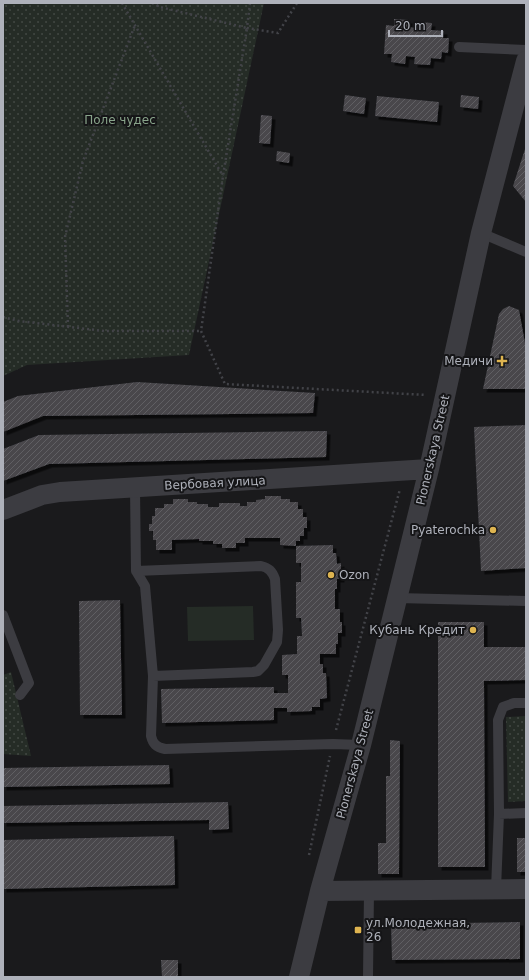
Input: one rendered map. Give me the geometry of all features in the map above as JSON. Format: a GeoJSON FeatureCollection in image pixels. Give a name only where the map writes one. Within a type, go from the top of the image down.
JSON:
{"type":"FeatureCollection","features":[{"type":"Feature","properties":{"kind":"street","name":"Pionerskaya Street"},"geometry":{"type":"LineString","coordinates":[[299,977],[320,891],[361,745],[429,470],[481,234],[526,61]]}},
{"type":"Feature","properties":{"kind":"street","name":"Вербовая улица"},"geometry":{"type":"LineString","coordinates":[[3,510],[42,495],[60,492],[429,470]]}},
{"type":"Feature","properties":{"kind":"street"},"geometry":{"type":"LineString","coordinates":[[320,891],[526,889]]}},
{"type":"Feature","properties":{"kind":"lane"},"geometry":{"type":"LineString","coordinates":[[458,47],[526,50]]}},
{"type":"Feature","properties":{"kind":"lane"},"geometry":{"type":"LineString","coordinates":[[481,234],[526,252]]}},
{"type":"Feature","properties":{"kind":"lane"},"geometry":{"type":"LineString","coordinates":[[135,487],[136,572],[145,586],[153,676],[151,736],[153,742],[158,748],[333,744],[361,745]]}},
{"type":"Feature","properties":{"kind":"lane"},"geometry":{"type":"LineString","coordinates":[[136,572],[261,566],[268,567],[273,572],[275,578],[278,636],[274,648],[261,668],[253,672],[153,676]]}},
{"type":"Feature","properties":{"kind":"lane"},"geometry":{"type":"LineString","coordinates":[[397,598],[526,601]]}},
{"type":"Feature","properties":{"kind":"lane"},"geometry":{"type":"LineString","coordinates":[[3,615],[29,683],[20,695]]}},
{"type":"Feature","properties":{"kind":"lane"},"geometry":{"type":"LineString","coordinates":[[496,889],[499,814],[498,720],[503,707],[514,703],[526,703]]}},
{"type":"Feature","properties":{"kind":"lane"},"geometry":{"type":"LineString","coordinates":[[499,814],[526,813]]}},
{"type":"Feature","properties":{"kind":"lane"},"geometry":{"type":"LineString","coordinates":[[368,977],[369,891]]}},
{"type":"Feature","properties":{"kind":"path"},"geometry":{"type":"LineString","coordinates":[[122,3],[223,176]]}},
{"type":"Feature","properties":{"kind":"path"},"geometry":{"type":"LineString","coordinates":[[152,3],[160,7],[247,28],[278,33],[297,3]]}},
{"type":"Feature","properties":{"kind":"path"},"geometry":{"type":"LineString","coordinates":[[250,3],[201,331],[225,384],[427,395]]}},
{"type":"Feature","properties":{"kind":"path"},"geometry":{"type":"LineString","coordinates":[[68,327],[65,237],[83,161],[135,25]]}},
{"type":"Feature","properties":{"kind":"path"},"geometry":{"type":"LineString","coordinates":[[3,317],[19,321],[104,331],[201,331]]}},
{"type":"Feature","properties":{"kind":"green space","name":"Поле чудес"},"geometry":{"type":"Polygon","coordinates":[[[3,3],[264,3],[189,355],[27,365],[3,376],[3,3]]]}},
{"type":"Feature","properties":{"kind":"green space"},"geometry":{"type":"Polygon","coordinates":[[[253,606],[254,640],[188,641],[187,607],[253,606]]]}},
{"type":"Feature","properties":{"kind":"green space"},"geometry":{"type":"Polygon","coordinates":[[[11,672],[31,756],[3,754],[3,675],[11,672]]]}},
{"type":"Feature","properties":{"kind":"green space"},"geometry":{"type":"Polygon","coordinates":[[[526,716],[526,801],[508,802],[506,717],[526,716]]]}},
{"type":"Feature","properties":{"kind":"building"},"geometry":{"type":"Polygon","coordinates":[[[394,19],[409,20],[408,27],[417,28],[418,22],[432,23],[431,30],[444,31],[443,38],[449,38],[448,53],[442,52],[441,59],[431,58],[430,65],[414,64],[415,57],[406,56],[405,64],[391,62],[392,54],[384,54],[386,25],[394,26],[394,19]]]}},
{"type":"Feature","properties":{"kind":"building"},"geometry":{"type":"Polygon","coordinates":[[[345,95],[366,98],[364,114],[343,111],[345,95]]]}},
{"type":"Feature","properties":{"kind":"building"},"geometry":{"type":"Polygon","coordinates":[[[461,95],[479,97],[478,109],[460,107],[461,95]]]}},
{"type":"Feature","properties":{"kind":"building"},"geometry":{"type":"Polygon","coordinates":[[[377,96],[439,102],[437,122],[375,116],[377,96]]]}},
{"type":"Feature","properties":{"kind":"building"},"geometry":{"type":"Polygon","coordinates":[[[261,115],[272,116],[270,144],[259,143],[261,115]]]}},
{"type":"Feature","properties":{"kind":"building"},"geometry":{"type":"Polygon","coordinates":[[[526,146],[526,202],[513,186],[526,146]]]}},
{"type":"Feature","properties":{"kind":"building"},"geometry":{"type":"Polygon","coordinates":[[[277,151],[290,153],[289,163],[276,161],[277,151]]]}},
{"type":"Feature","properties":{"kind":"building"},"geometry":{"type":"Polygon","coordinates":[[[509,306],[519,310],[526,349],[526,389],[483,389],[499,314],[503,309],[509,306]]]}},
{"type":"Feature","properties":{"kind":"building"},"geometry":{"type":"Polygon","coordinates":[[[137,382],[315,393],[313,413],[43,416],[3,432],[3,402],[18,396],[137,382]]]}},
{"type":"Feature","properties":{"kind":"building"},"geometry":{"type":"Polygon","coordinates":[[[526,425],[526,568],[481,571],[474,427],[526,425]]]}},
{"type":"Feature","properties":{"kind":"building"},"geometry":{"type":"Polygon","coordinates":[[[327,431],[326,457],[49,464],[3,481],[3,449],[39,435],[327,431]]]}},
{"type":"Feature","properties":{"kind":"building"},"geometry":{"type":"Polygon","coordinates":[[[265,496],[281,496],[281,499],[290,499],[290,502],[298,502],[298,509],[303,509],[303,517],[307,517],[307,528],[304,528],[304,536],[300,536],[300,541],[296,541],[296,546],[280,545],[280,538],[245,538],[245,543],[236,543],[236,548],[222,548],[222,544],[213,544],[213,541],[199,541],[199,539],[172,540],[172,550],[156,550],[156,540],[153,540],[153,531],[149,531],[149,524],[152,524],[152,516],[155,516],[155,508],[164,508],[164,504],[173,504],[173,499],[188,499],[188,502],[208,504],[208,507],[219,507],[219,503],[240,503],[240,506],[247,506],[247,502],[256,502],[256,500],[265,499],[265,496]]]}},
{"type":"Feature","properties":{"kind":"building"},"geometry":{"type":"Polygon","coordinates":[[[333,545],[333,553],[336,553],[337,564],[341,563],[341,579],[337,579],[337,589],[335,589],[335,609],[340,609],[342,633],[338,633],[336,654],[320,654],[320,664],[323,664],[323,673],[326,673],[327,698],[320,699],[320,707],[312,707],[312,711],[287,712],[287,708],[274,708],[274,720],[162,723],[161,689],[274,687],[274,693],[288,693],[288,675],[282,675],[282,655],[297,654],[297,636],[302,636],[301,618],[296,618],[296,582],[301,582],[301,563],[296,563],[296,546],[333,545]]]}},
{"type":"Feature","properties":{"kind":"building"},"geometry":{"type":"Polygon","coordinates":[[[120,600],[122,715],[80,715],[79,601],[120,600]]]}},
{"type":"Feature","properties":{"kind":"building"},"geometry":{"type":"Polygon","coordinates":[[[438,622],[484,622],[484,647],[526,647],[526,680],[484,681],[485,867],[438,867],[438,622]]]}},
{"type":"Feature","properties":{"kind":"building"},"geometry":{"type":"Polygon","coordinates":[[[390,740],[400,741],[399,874],[378,874],[378,843],[386,843],[386,776],[390,776],[390,740]]]}},
{"type":"Feature","properties":{"kind":"building"},"geometry":{"type":"Polygon","coordinates":[[[169,765],[170,784],[3,787],[3,768],[169,765]]]}},
{"type":"Feature","properties":{"kind":"building"},"geometry":{"type":"Polygon","coordinates":[[[228,802],[229,829],[209,830],[209,820],[3,823],[3,806],[228,802]]]}},
{"type":"Feature","properties":{"kind":"building"},"geometry":{"type":"Polygon","coordinates":[[[174,836],[175,885],[3,889],[3,840],[174,836]]]}},
{"type":"Feature","properties":{"kind":"building"},"geometry":{"type":"Polygon","coordinates":[[[517,838],[526,838],[526,872],[517,872],[517,838]]]}},
{"type":"Feature","properties":{"kind":"building"},"geometry":{"type":"Polygon","coordinates":[[[520,922],[520,959],[392,960],[391,924],[520,922]]]}},
{"type":"Feature","properties":{"kind":"building"},"geometry":{"type":"Polygon","coordinates":[[[161,960],[178,960],[178,977],[162,977],[161,960]]]}},
{"type":"Feature","properties":{"kind":"place","name":"Медичи"},"geometry":{"type":"Point","coordinates":[502,361]}},
{"type":"Feature","properties":{"kind":"place","name":"Pyaterochka"},"geometry":{"type":"Point","coordinates":[493,530]}},
{"type":"Feature","properties":{"kind":"place","name":"Ozon"},"geometry":{"type":"Point","coordinates":[331,575]}},
{"type":"Feature","properties":{"kind":"place","name":"Кубань Кредит"},"geometry":{"type":"Point","coordinates":[473,630]}},
{"type":"Feature","properties":{"kind":"place","name":"ул.Молодежная, 26"},"geometry":{"type":"Point","coordinates":[358,930]}}]}
